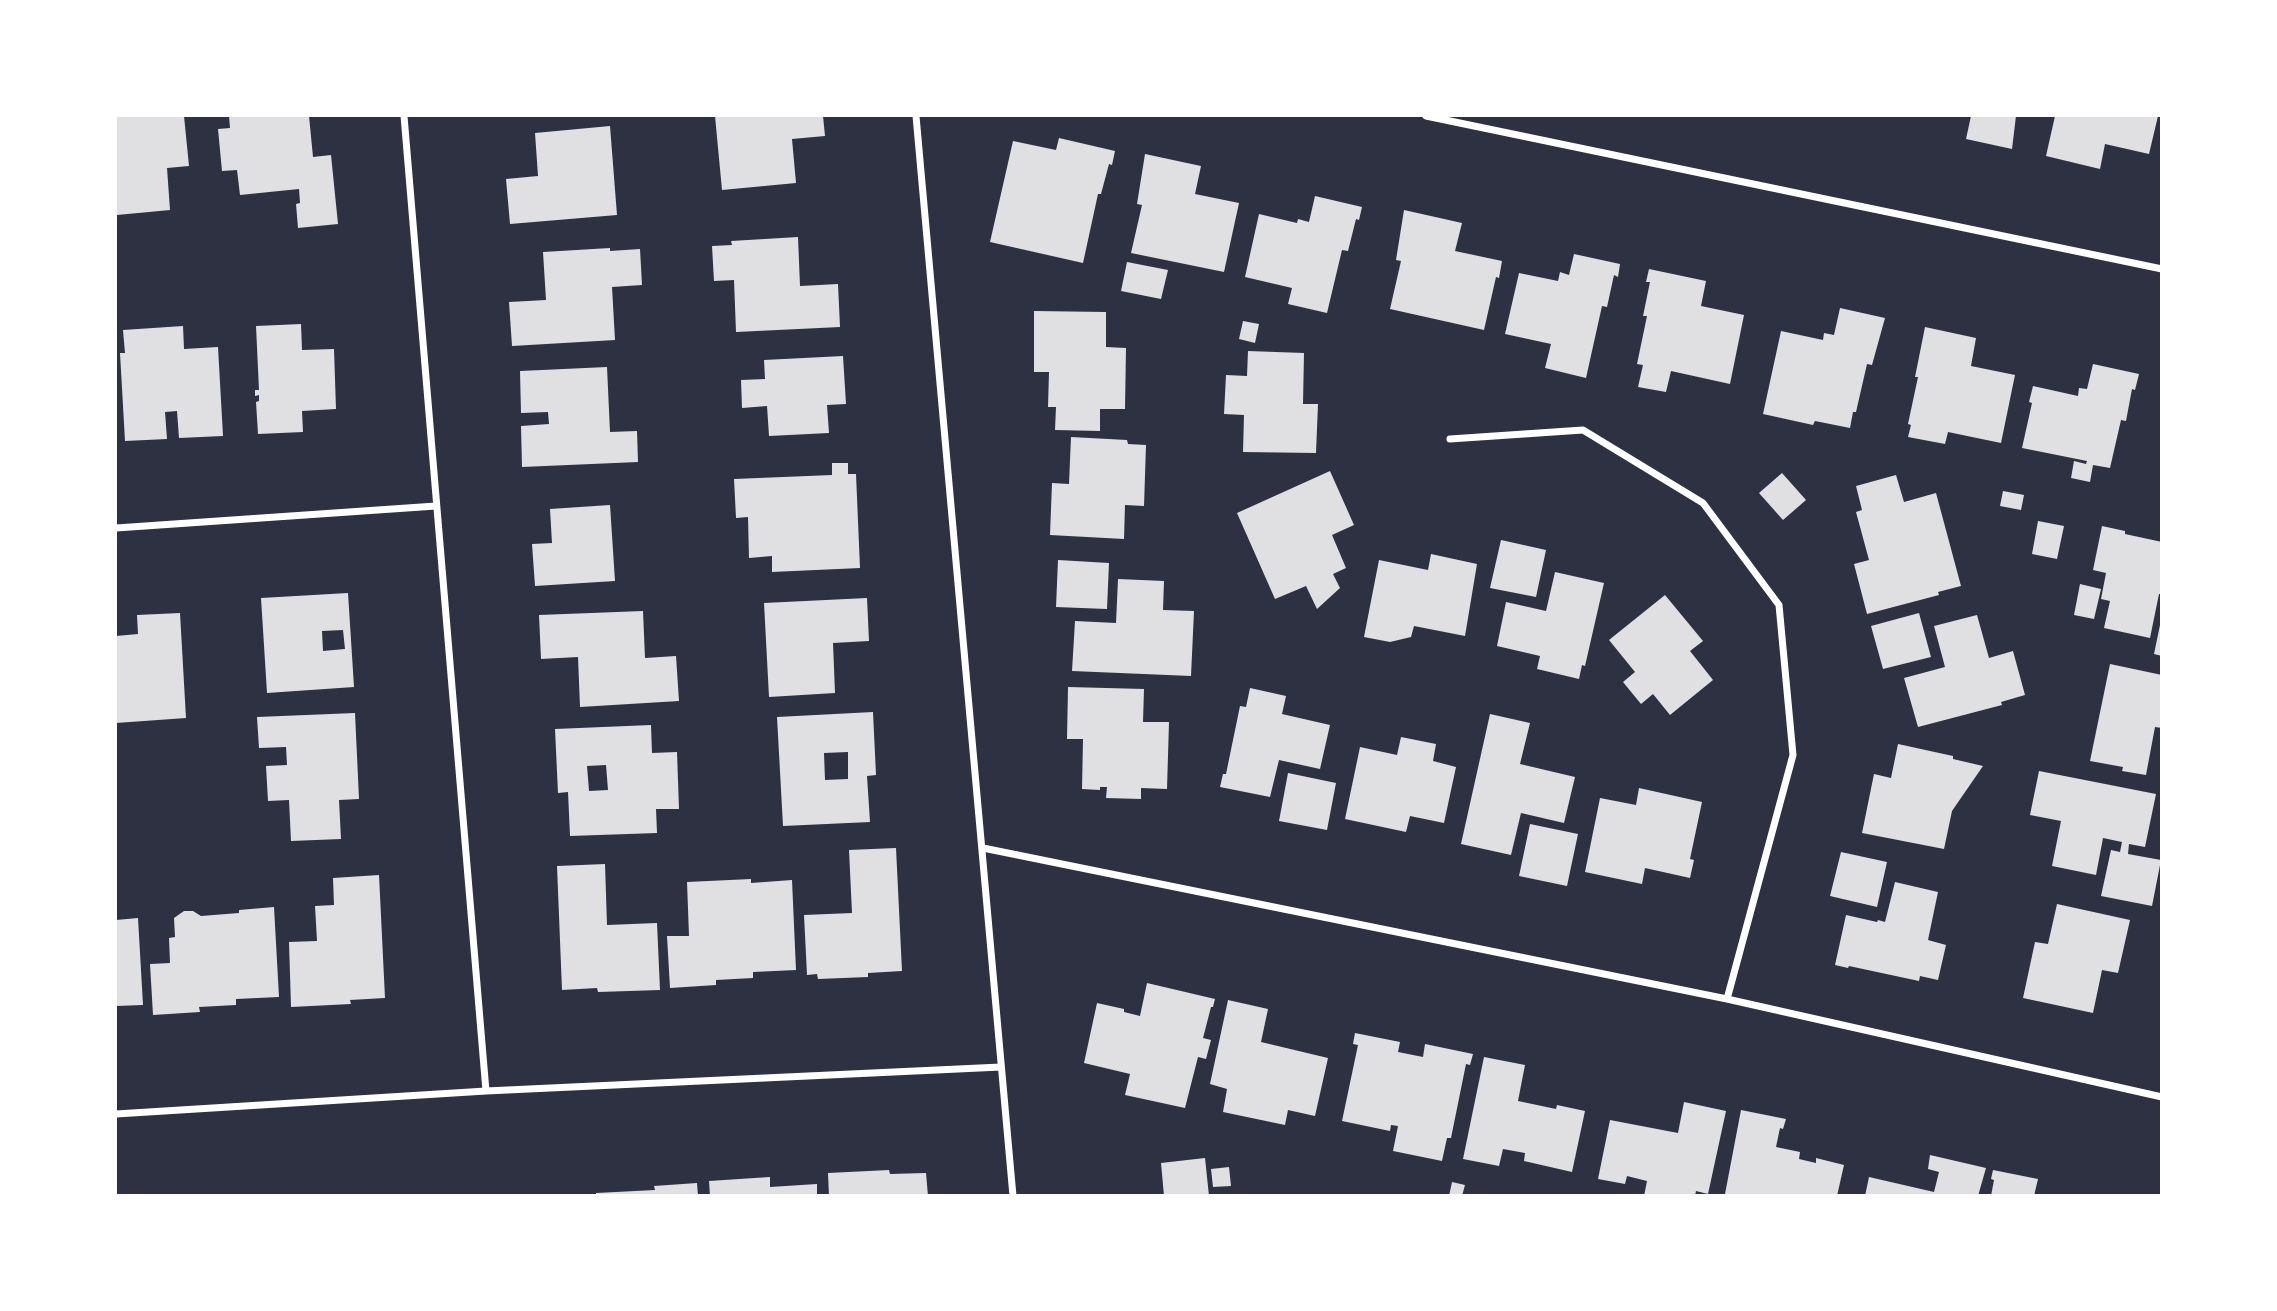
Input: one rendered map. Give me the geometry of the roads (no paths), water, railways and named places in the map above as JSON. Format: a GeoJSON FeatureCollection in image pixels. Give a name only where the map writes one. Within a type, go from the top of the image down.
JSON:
{"type":"FeatureCollection","features":[{"type":"Feature","properties":{"kind":"street"},"geometry":{"type":"LineString","coordinates":[[404,116],[486,1091]]}},
{"type":"Feature","properties":{"kind":"street"},"geometry":{"type":"LineString","coordinates":[[916,116],[1013,1195]]}},
{"type":"Feature","properties":{"kind":"street"},"geometry":{"type":"LineString","coordinates":[[1426,116],[2161,269]]}},
{"type":"Feature","properties":{"kind":"street"},"geometry":{"type":"LineString","coordinates":[[1450,439],[1583,430],[1703,503],[1779,605],[1793,755],[1727,999]]}},
{"type":"Feature","properties":{"kind":"street"},"geometry":{"type":"LineString","coordinates":[[116,528],[436,506]]}},
{"type":"Feature","properties":{"kind":"street"},"geometry":{"type":"LineString","coordinates":[[982,848],[1727,999],[2161,1097]]}},
{"type":"Feature","properties":{"kind":"street"},"geometry":{"type":"LineString","coordinates":[[116,1114],[486,1091],[1001,1067]]}}]}
